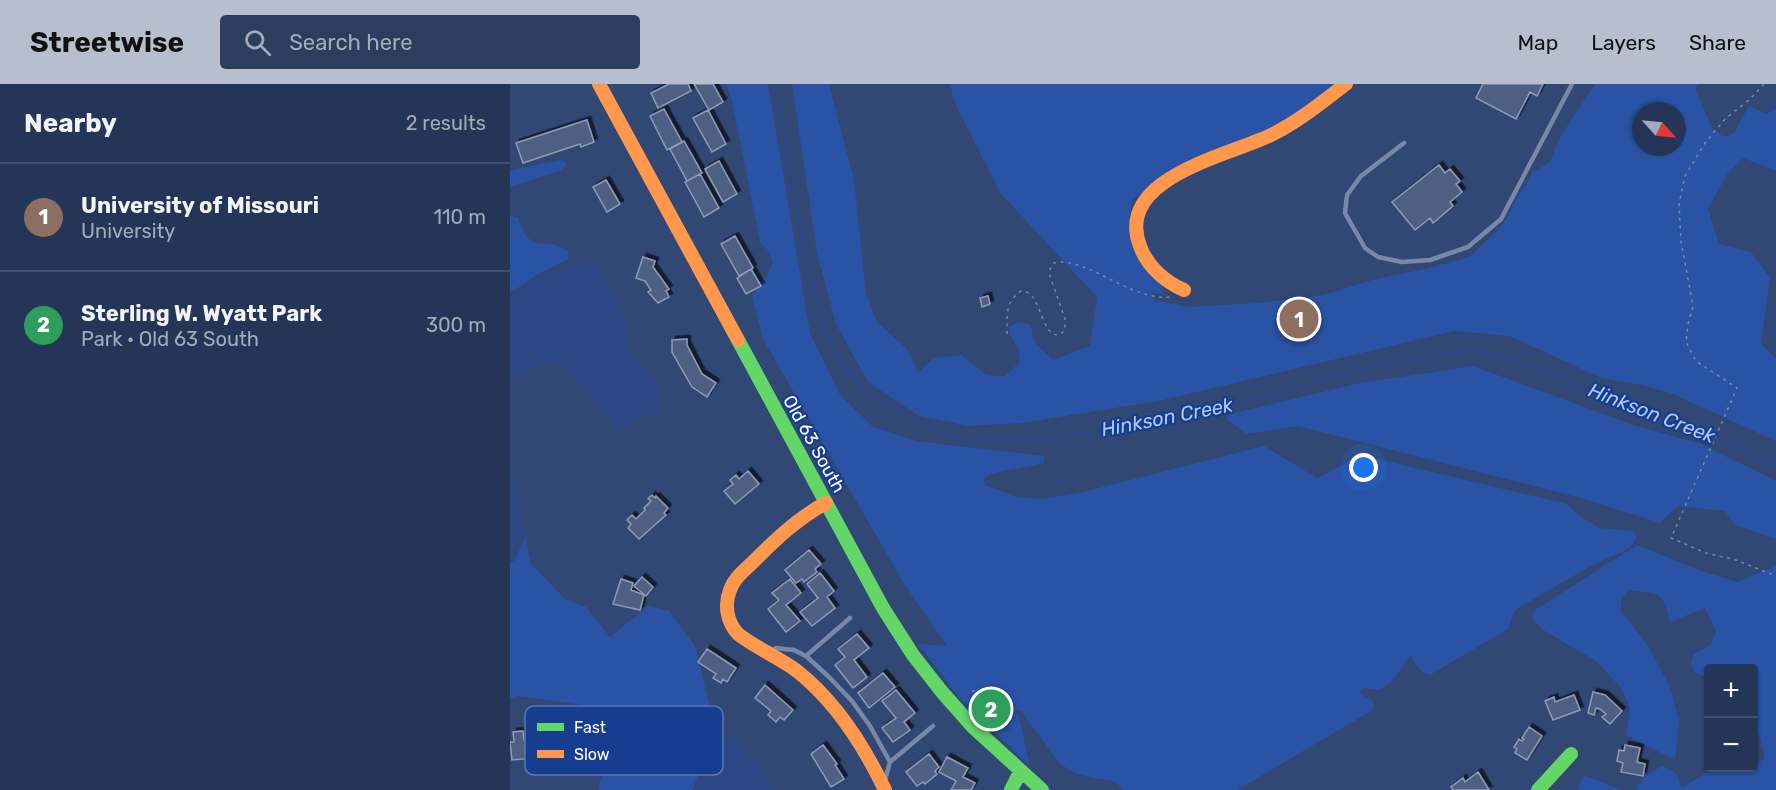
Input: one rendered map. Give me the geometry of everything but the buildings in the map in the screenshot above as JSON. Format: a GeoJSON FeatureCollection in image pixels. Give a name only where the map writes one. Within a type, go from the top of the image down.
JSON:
{"type":"FeatureCollection","features":[{"type":"Feature","properties":{"kind":"main road","name":"Old 63 South"},"geometry":{"type":"LineString","coordinates":[[598,84],[883,608],[914,656],[951,703],[1002,756],[1042,790]]}},
{"type":"Feature","properties":{"kind":"main road"},"geometry":{"type":"LineString","coordinates":[[1182,290],[1161,277],[1142,250],[1137,236],[1137,216],[1146,197],[1167,182],[1271,135],[1346,84]]}},
{"type":"Feature","properties":{"kind":"main road"},"geometry":{"type":"LineString","coordinates":[[826,503],[802,516],[774,540],[733,582],[727,595],[727,614],[735,632],[786,663],[817,690],[843,720],[884,788]]}},
{"type":"Feature","properties":{"kind":"main road"},"geometry":{"type":"LineString","coordinates":[[1538,790],[1571,754]]}},
{"type":"Feature","properties":{"kind":"main road"},"geometry":{"type":"LineString","coordinates":[[1011,790],[1020,772]]}},
{"type":"Feature","properties":{"kind":"lane"},"geometry":{"type":"LineString","coordinates":[[1404,143],[1361,176],[1347,195],[1345,213],[1365,248],[1378,257],[1402,262],[1430,260],[1468,247],[1501,219],[1572,84]]}},
{"type":"Feature","properties":{"kind":"lane"},"geometry":{"type":"LineString","coordinates":[[806,656],[850,618]]}},
{"type":"Feature","properties":{"kind":"lane"},"geometry":{"type":"LineString","coordinates":[[770,653],[776,648],[794,650],[806,656],[852,700],[890,762]]}},
{"type":"Feature","properties":{"kind":"lane"},"geometry":{"type":"LineString","coordinates":[[884,788],[890,762],[933,726]]}},
{"type":"Feature","properties":{"kind":"path"},"geometry":{"type":"LineString","coordinates":[[1764,84],[1749,100],[1726,118],[1705,143],[1685,176],[1679,204],[1681,241],[1693,306],[1686,342],[1696,361],[1737,388],[1671,538],[1706,553],[1736,560],[1776,576]]}},
{"type":"Feature","properties":{"kind":"path"},"geometry":{"type":"LineString","coordinates":[[1007,334],[1008,307],[1014,295],[1021,291],[1029,293],[1035,300],[1040,315],[1051,333],[1056,336],[1065,330],[1065,319],[1050,276],[1050,269],[1054,263],[1061,261],[1096,272],[1128,289],[1156,296],[1171,296],[1182,290]]}},
{"type":"Feature","properties":{"kind":"path"},"geometry":{"type":"LineString","coordinates":[[972,691],[977,691],[982,695],[987,694]]}},
{"type":"Feature","properties":{"kind":"shaded area"},"geometry":{"type":"Polygon","coordinates":[[[726,84],[768,84],[810,333],[840,395],[873,427],[916,441],[1044,456],[1044,463],[990,474],[984,479],[985,485],[1016,497],[1041,499],[1079,493],[1264,446],[1317,478],[1358,457],[1378,459],[1567,504],[1599,528],[1633,531],[1637,538],[1630,548],[1587,568],[1515,610],[1508,629],[1430,675],[1422,672],[1410,656],[1392,681],[1380,690],[1363,688],[1360,692],[1373,701],[1373,710],[1237,790],[1124,790],[1113,781],[1075,773],[1060,764],[1021,711],[1015,711],[1019,717],[1030,766],[962,701],[918,644],[947,646],[903,582],[763,339],[752,296],[760,281],[767,277],[773,261],[767,249],[760,242],[731,97],[726,84]]]}},
{"type":"Feature","properties":{"kind":"shaded area"},"geometry":{"type":"Polygon","coordinates":[[[792,84],[829,84],[854,180],[866,293],[877,322],[908,350],[918,373],[934,358],[961,355],[986,375],[1005,376],[1020,362],[1018,348],[1010,335],[1009,327],[1019,322],[1030,324],[1035,343],[1053,360],[1090,346],[1097,297],[1001,194],[954,101],[950,84],[1339,84],[1270,132],[1161,178],[1132,200],[1129,225],[1141,260],[1163,287],[1164,294],[1150,292],[1156,301],[1190,307],[1258,303],[1324,295],[1372,280],[1469,257],[1501,227],[1532,173],[1550,162],[1559,139],[1595,84],[1699,84],[1695,88],[1713,130],[1725,137],[1734,133],[1749,106],[1766,114],[1776,109],[1776,171],[1743,158],[1728,173],[1708,209],[1719,244],[1751,252],[1770,278],[1761,344],[1776,358],[1776,441],[1673,394],[1643,385],[1601,378],[1510,336],[1454,331],[1163,400],[1023,423],[968,426],[919,416],[868,382],[836,324],[817,253],[792,84]]]}},
{"type":"Feature","properties":{"kind":"shaded area"},"geometry":{"type":"Polygon","coordinates":[[[561,160],[567,164],[561,170],[510,187],[510,170],[561,160]]]}},
{"type":"Feature","properties":{"kind":"shaded area"},"geometry":{"type":"Polygon","coordinates":[[[510,215],[518,218],[523,230],[533,241],[568,251],[568,259],[540,273],[510,293],[510,215]]]}},
{"type":"Feature","properties":{"kind":"shaded area"},"geometry":{"type":"Polygon","coordinates":[[[581,260],[592,264],[599,271],[616,297],[625,319],[629,347],[658,386],[659,410],[617,432],[591,398],[559,364],[538,362],[510,382],[510,296],[539,276],[581,260]]]}},
{"type":"Feature","properties":{"kind":"shaded area"},"geometry":{"type":"Polygon","coordinates":[[[1473,366],[1633,425],[1701,444],[1776,481],[1776,539],[1735,525],[1725,511],[1678,506],[1660,523],[1581,498],[1298,426],[1246,434],[1225,418],[1230,414],[1360,383],[1473,366]]]}},
{"type":"Feature","properties":{"kind":"shaded area"},"geometry":{"type":"Polygon","coordinates":[[[510,470],[515,480],[524,529],[510,560],[510,470]]]}},
{"type":"Feature","properties":{"kind":"shaded area"},"geometry":{"type":"Polygon","coordinates":[[[525,538],[531,564],[565,599],[586,607],[610,637],[648,606],[668,610],[695,646],[710,706],[590,706],[518,696],[510,698],[510,563],[514,561],[525,538]]]}},
{"type":"Feature","properties":{"kind":"shaded area"},"geometry":{"type":"Polygon","coordinates":[[[1637,545],[1696,569],[1737,582],[1776,566],[1776,790],[1635,790],[1644,777],[1662,766],[1676,773],[1682,788],[1708,772],[1758,772],[1758,762],[1765,759],[1758,731],[1758,664],[1704,664],[1704,676],[1694,672],[1691,665],[1693,654],[1711,645],[1716,631],[1705,608],[1670,622],[1665,604],[1654,593],[1629,590],[1621,600],[1621,611],[1649,647],[1671,690],[1679,721],[1675,760],[1626,735],[1630,708],[1622,689],[1596,661],[1543,630],[1532,618],[1535,610],[1637,545]]]}},
{"type":"Feature","properties":{"kind":"shaded area"},"geometry":{"type":"Polygon","coordinates":[[[737,734],[747,753],[772,785],[772,790],[694,790],[701,775],[723,775],[723,743],[737,734]]]}},
{"type":"Feature","properties":{"kind":"shaded area"},"geometry":{"type":"Polygon","coordinates":[[[604,775],[697,775],[692,790],[600,790],[598,785],[604,775]]]}},
{"type":"Feature","properties":{"kind":"shaded area"},"geometry":{"type":"Polygon","coordinates":[[[1584,775],[1622,790],[1578,790],[1584,775]]]}},
{"type":"Feature","properties":{"kind":"waterway","name":"Hinkson Creek"},"geometry":{"type":"LineString","coordinates":[[775,84],[807,264],[827,333],[840,360],[865,391],[915,421],[960,440],[1020,442],[1184,418],[1392,362],[1475,350],[1560,377],[1646,414],[1726,441],[1776,469]]}},
{"type":"Feature","properties":{"kind":"traffic: fast"},"geometry":{"type":"LineString","coordinates":[[738,340],[883,608],[913,655],[973,727],[1042,790]]}},
{"type":"Feature","properties":{"kind":"traffic: fast"},"geometry":{"type":"LineString","coordinates":[[1538,790],[1571,754]]}},
{"type":"Feature","properties":{"kind":"traffic: fast"},"geometry":{"type":"LineString","coordinates":[[1011,790],[1020,772]]}},
{"type":"Feature","properties":{"kind":"traffic: slow"},"geometry":{"type":"LineString","coordinates":[[599,84],[738,340]]}},
{"type":"Feature","properties":{"kind":"traffic: slow"},"geometry":{"type":"LineString","coordinates":[[1184,290],[1170,283],[1143,253],[1136,223],[1143,203],[1159,187],[1180,173],[1281,130],[1346,84]]}},
{"type":"Feature","properties":{"kind":"traffic: slow"},"geometry":{"type":"LineString","coordinates":[[826,503],[788,529],[740,575],[728,596],[728,613],[731,624],[738,634],[797,671],[824,696],[858,741],[885,790]]}},
{"type":"Feature","properties":{"kind":"place","name":"University of Missouri"},"geometry":{"type":"Point","coordinates":[1299,319]}},
{"type":"Feature","properties":{"kind":"place","name":"Sterling W. Wyatt Park"},"geometry":{"type":"Point","coordinates":[991,709]}}]}
